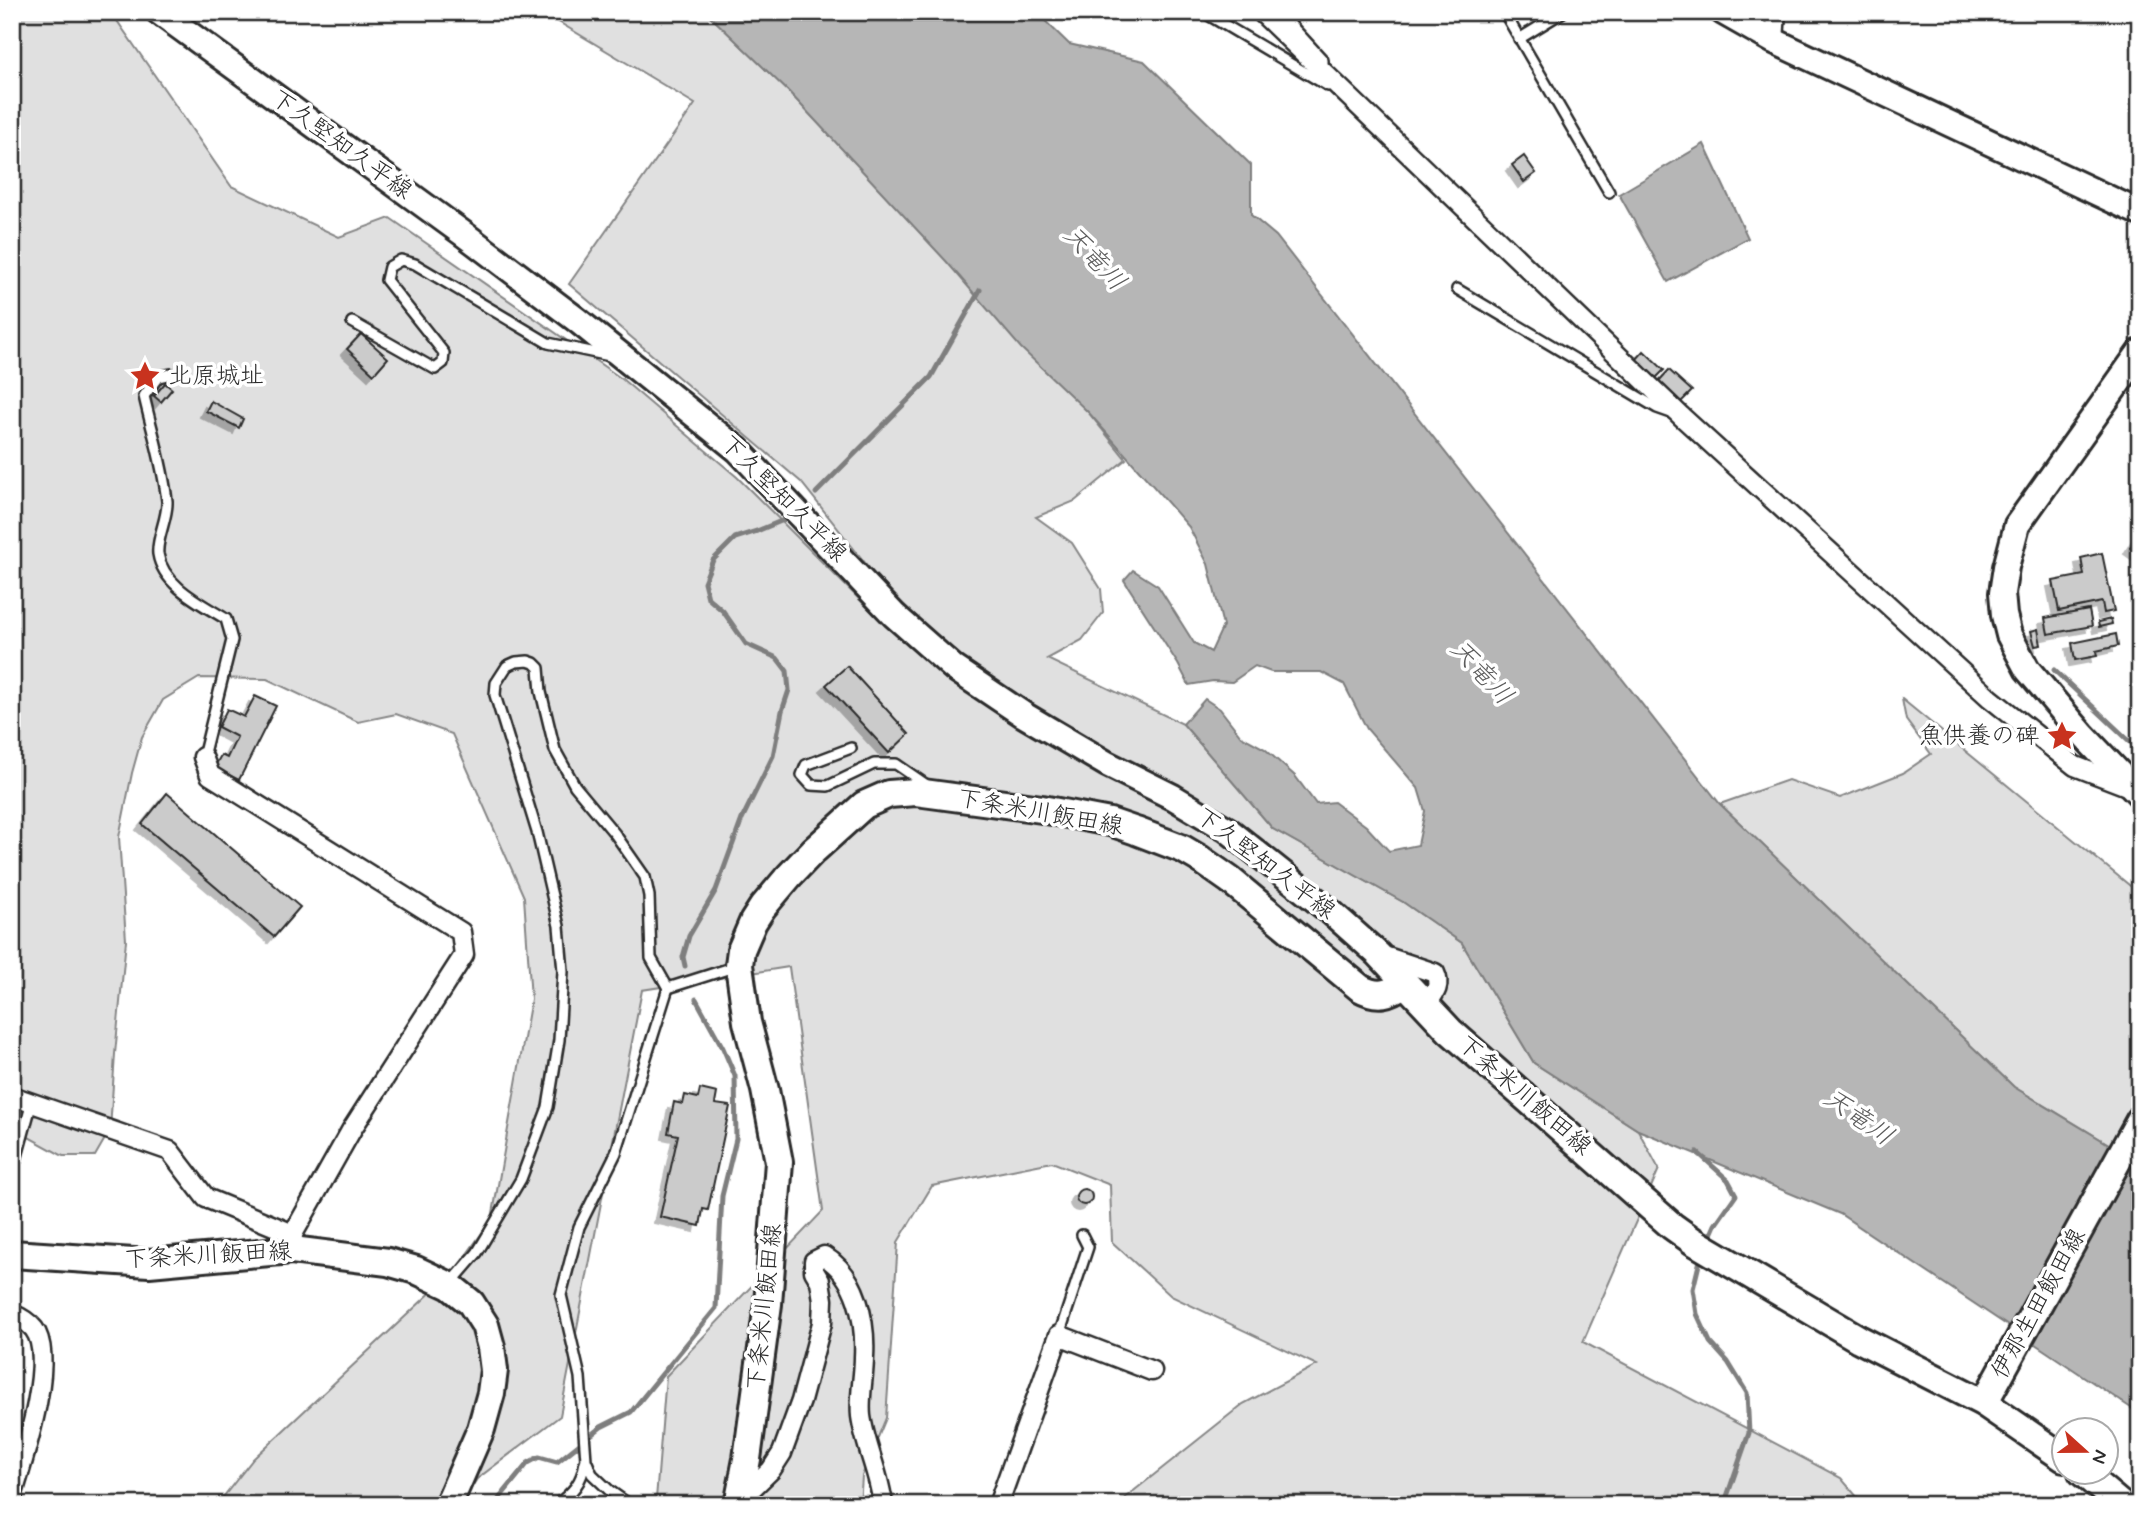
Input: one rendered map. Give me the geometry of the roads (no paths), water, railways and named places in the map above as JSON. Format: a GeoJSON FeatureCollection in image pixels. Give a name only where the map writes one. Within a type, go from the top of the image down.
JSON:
{"type":"FeatureCollection","features":[{"type":"Feature","properties":{"kind":"main road","name":"下久堅知久平線"},"geometry":{"type":"LineString","coordinates":[[159,12],[465,234],[738,450],[894,615],[954,668],[1036,722],[1107,764],[1173,797],[1228,830],[1332,913],[1378,954],[1405,983]]}},
{"type":"Feature","properties":{"kind":"main road"},"geometry":{"type":"LineString","coordinates":[[1723,12],[1773,41],[2140,213]]}},
{"type":"Feature","properties":{"kind":"main road"},"geometry":{"type":"LineString","coordinates":[[2137,787],[2082,734],[2027,669],[2009,635],[2002,593],[2017,525],[2140,352]]}},
{"type":"Feature","properties":{"kind":"main road","name":"下条米川飯田線"},"geometry":{"type":"LineString","coordinates":[[739,1503],[768,1304],[779,1162],[765,1090],[747,1022],[739,965],[741,950],[746,935],[762,908],[813,851],[864,804],[889,794],[941,794],[1042,809],[1110,822],[1183,849],[1230,880],[1360,988],[1378,995],[1393,991],[1405,983],[1450,1031],[1672,1226],[1705,1249],[1860,1339],[1984,1403]]}},
{"type":"Feature","properties":{"kind":"main road","name":"伊那生田飯田線"},"geometry":{"type":"LineString","coordinates":[[2050,1448],[1984,1403],[2140,1120]]}},
{"type":"Feature","properties":{"kind":"main road","name":"下条米川飯田線"},"geometry":{"type":"LineString","coordinates":[[12,1254],[149,1263],[293,1242],[388,1262],[416,1270],[450,1286],[471,1303],[485,1325],[494,1370],[481,1429],[448,1505]]}},
{"type":"Feature","properties":{"kind":"main road"},"geometry":{"type":"LineString","coordinates":[[2099,1486],[2121,1505]]}},
{"type":"Feature","properties":{"kind":"street"},"geometry":{"type":"LineString","coordinates":[[1261,12],[1681,416],[1990,698],[2075,766],[2137,787]]}},
{"type":"Feature","properties":{"kind":"street"},"geometry":{"type":"LineString","coordinates":[[1773,41],[1776,12]]}},
{"type":"Feature","properties":{"kind":"street"},"geometry":{"type":"LineString","coordinates":[[12,1096],[170,1151],[206,1198],[293,1242],[352,1129],[464,955],[461,932],[210,775],[203,757]]}},
{"type":"Feature","properties":{"kind":"street"},"geometry":{"type":"LineString","coordinates":[[1378,954],[1436,973],[1437,989],[1425,1006]]}},
{"type":"Feature","properties":{"kind":"street"},"geometry":{"type":"LineString","coordinates":[[739,1503],[771,1470],[782,1453],[801,1401],[822,1323],[820,1281],[814,1271],[814,1261],[824,1256],[835,1263],[853,1288],[862,1321],[865,1352],[861,1415],[883,1505]]}},
{"type":"Feature","properties":{"kind":"street"},"geometry":{"type":"LineString","coordinates":[[12,1314],[36,1331],[41,1351],[41,1378],[36,1411],[12,1497]]}},
{"type":"Feature","properties":{"kind":"street"},"geometry":{"type":"LineString","coordinates":[[998,1505],[1059,1335],[1152,1371]]}},
{"type":"Feature","properties":{"kind":"lane"},"geometry":{"type":"LineString","coordinates":[[1203,12],[1349,97]]}},
{"type":"Feature","properties":{"kind":"lane"},"geometry":{"type":"LineString","coordinates":[[1504,12],[1609,192]]}},
{"type":"Feature","properties":{"kind":"lane"},"geometry":{"type":"LineString","coordinates":[[1520,39],[1563,12]]}},
{"type":"Feature","properties":{"kind":"lane"},"geometry":{"type":"LineString","coordinates":[[1284,14],[1323,60],[1324,74]]}},
{"type":"Feature","properties":{"kind":"lane"},"geometry":{"type":"LineString","coordinates":[[352,322],[435,369],[443,363],[444,353],[386,280],[389,267],[401,260],[415,264],[548,343],[626,359]]}},
{"type":"Feature","properties":{"kind":"lane"},"geometry":{"type":"LineString","coordinates":[[1457,289],[1657,408],[1681,416]]}},
{"type":"Feature","properties":{"kind":"lane"},"geometry":{"type":"LineString","coordinates":[[171,374],[158,377],[144,396],[160,460],[167,505],[158,553],[165,570],[178,589],[226,619],[232,640],[203,757]]}},
{"type":"Feature","properties":{"kind":"lane"},"geometry":{"type":"LineString","coordinates":[[450,1286],[477,1253],[521,1179],[548,1107],[559,1040],[563,971],[559,926],[537,832],[495,695],[496,683],[507,666],[528,660],[539,668],[541,692],[555,750],[575,786],[615,834],[645,877],[649,896],[651,958],[668,988],[616,1153],[579,1227],[561,1295],[580,1377],[585,1458],[580,1482],[573,1492],[556,1505]]}},
{"type":"Feature","properties":{"kind":"lane"},"geometry":{"type":"LineString","coordinates":[[851,748],[806,765],[802,775],[811,785],[828,786],[874,765],[896,764],[941,794]]}},
{"type":"Feature","properties":{"kind":"lane"},"geometry":{"type":"LineString","coordinates":[[668,988],[739,965]]}},
{"type":"Feature","properties":{"kind":"lane"},"geometry":{"type":"LineString","coordinates":[[13,1171],[32,1102]]}},
{"type":"Feature","properties":{"kind":"lane"},"geometry":{"type":"LineString","coordinates":[[1059,1335],[1088,1247],[1082,1235]]}},
{"type":"Feature","properties":{"kind":"lane"},"geometry":{"type":"LineString","coordinates":[[585,1458],[592,1474],[630,1505]]}},
{"type":"Feature","properties":{"kind":"water","name":"天竜川"},"geometry":{"type":"Polygon","coordinates":[[[706,12],[1036,12],[1069,44],[1144,61],[1251,165],[1251,215],[1276,236],[1720,804],[2014,1087],[2140,1163],[2140,1414],[1840,1214],[1638,1130],[1534,1063],[1462,943],[1403,902],[1273,829],[1183,724],[1205,699],[1220,709],[1241,736],[1265,749],[1295,776],[1316,804],[1334,802],[1366,826],[1389,851],[1418,845],[1425,811],[1418,788],[1367,729],[1344,684],[1321,672],[1271,672],[1255,666],[1232,682],[1213,681],[1189,685],[1124,580],[1133,570],[1158,586],[1194,643],[1211,652],[1223,626],[1208,564],[1189,527],[1089,413],[1021,348],[946,261],[789,92],[706,12]]]}},
{"type":"Feature","properties":{"kind":"water"},"geometry":{"type":"Polygon","coordinates":[[[1704,144],[1748,238],[1668,282],[1619,194],[1704,144]]]}},
{"type":"Feature","properties":{"kind":"waterway"},"geometry":{"type":"LineString","coordinates":[[816,493],[931,377],[980,290]]}},
{"type":"Feature","properties":{"kind":"waterway"},"geometry":{"type":"LineString","coordinates":[[685,966],[683,957],[689,936],[716,890],[742,819],[773,756],[789,690],[787,671],[777,658],[746,644],[723,611],[708,598],[704,582],[713,560],[735,538],[786,519]]}},
{"type":"Feature","properties":{"kind":"waterway"},"geometry":{"type":"LineString","coordinates":[[2054,670],[2140,751]]}},
{"type":"Feature","properties":{"kind":"waterway"},"geometry":{"type":"LineString","coordinates":[[494,1505],[528,1463],[539,1457],[557,1462],[601,1427],[631,1412],[716,1308],[722,1196],[736,1139],[735,1076],[696,999]]}},
{"type":"Feature","properties":{"kind":"waterway"},"geometry":{"type":"LineString","coordinates":[[1697,1152],[1728,1180],[1736,1195],[1715,1225],[1708,1241]]}},
{"type":"Feature","properties":{"kind":"waterway"},"geometry":{"type":"LineString","coordinates":[[1701,1256],[1693,1289],[1697,1314],[1710,1342],[1728,1362],[1747,1393],[1749,1433],[1724,1505]]}},
{"type":"Feature","properties":{"kind":"place","name":"北原城址"},"geometry":{"type":"Point","coordinates":[145,376]}},
{"type":"Feature","properties":{"kind":"place","name":"魚供養の碑"},"geometry":{"type":"Point","coordinates":[2062,736]}}]}
